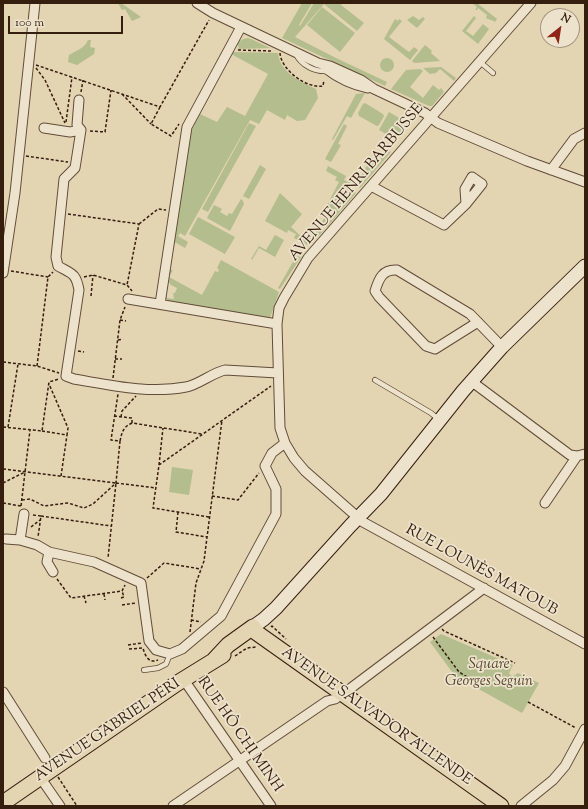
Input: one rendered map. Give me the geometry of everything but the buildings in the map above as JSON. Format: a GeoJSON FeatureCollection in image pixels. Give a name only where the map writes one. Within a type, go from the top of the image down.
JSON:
{"type":"FeatureCollection","features":[{"type":"Feature","properties":{"kind":"main road","name":"AVENUE GABRIEL PÉRI"},"geometry":{"type":"LineString","coordinates":[[3,803],[214,660],[228,645],[255,630]]}},
{"type":"Feature","properties":{"kind":"main road","name":"AVENUE SALVADOR ALLENDE"},"geometry":{"type":"LineString","coordinates":[[255,630],[342,694],[501,806]]}},
{"type":"Feature","properties":{"kind":"street"},"geometry":{"type":"LineString","coordinates":[[3,271],[16,193],[35,3]]}},
{"type":"Feature","properties":{"kind":"street"},"geometry":{"type":"LineString","coordinates":[[197,3],[241,27],[318,63],[330,66],[351,75],[374,89],[425,113],[445,126],[551,170],[585,182]]}},
{"type":"Feature","properties":{"kind":"street","name":"AVENUE HENRI BARBUSSE"},"geometry":{"type":"LineString","coordinates":[[361,520],[305,470],[294,458],[285,443],[280,428],[277,324],[279,308],[308,258],[531,3]]}},
{"type":"Feature","properties":{"kind":"street"},"geometry":{"type":"LineString","coordinates":[[160,304],[187,127],[241,27]]}},
{"type":"Feature","properties":{"kind":"street"},"geometry":{"type":"LineString","coordinates":[[318,63],[335,76],[354,84],[374,89]]}},
{"type":"Feature","properties":{"kind":"street"},"geometry":{"type":"LineString","coordinates":[[79,100],[77,125],[81,130],[75,168],[64,179],[56,257],[58,266],[77,279],[79,290],[66,376],[74,379],[115,385],[155,389],[187,387],[225,370],[278,378]]}},
{"type":"Feature","properties":{"kind":"street"},"geometry":{"type":"LineString","coordinates":[[44,128],[70,132],[81,130]]}},
{"type":"Feature","properties":{"kind":"street"},"geometry":{"type":"LineString","coordinates":[[551,170],[574,140],[585,133]]}},
{"type":"Feature","properties":{"kind":"street"},"geometry":{"type":"LineString","coordinates":[[371,186],[444,225],[466,204]]}},
{"type":"Feature","properties":{"kind":"street"},"geometry":{"type":"LineString","coordinates":[[255,630],[269,624],[304,588],[361,520],[471,381],[502,347],[585,266]]}},
{"type":"Feature","properties":{"kind":"street"},"geometry":{"type":"LineString","coordinates":[[478,322],[435,349],[426,346],[379,297],[375,291],[377,282],[390,270],[397,270],[470,314],[478,322],[502,347]]}},
{"type":"Feature","properties":{"kind":"street"},"geometry":{"type":"LineString","coordinates":[[127,302],[140,300],[277,324]]}},
{"type":"Feature","properties":{"kind":"street"},"geometry":{"type":"LineString","coordinates":[[471,381],[570,455],[581,455]]}},
{"type":"Feature","properties":{"kind":"street"},"geometry":{"type":"LineString","coordinates":[[6,539],[20,540],[37,545],[49,552],[94,562],[141,583],[149,641],[156,650],[167,653],[182,649],[221,616],[276,514],[276,489],[265,466],[272,453],[285,443]]}},
{"type":"Feature","properties":{"kind":"street"},"geometry":{"type":"LineString","coordinates":[[545,503],[581,455]]}},
{"type":"Feature","properties":{"kind":"street"},"geometry":{"type":"LineString","coordinates":[[20,540],[24,514]]}},
{"type":"Feature","properties":{"kind":"street","name":"RUE LOUNÈS MATOUB"},"geometry":{"type":"LineString","coordinates":[[361,520],[585,644]]}},
{"type":"Feature","properties":{"kind":"street"},"geometry":{"type":"LineString","coordinates":[[49,552],[47,562],[53,572]]}},
{"type":"Feature","properties":{"kind":"street"},"geometry":{"type":"LineString","coordinates":[[173,806],[327,701],[335,699],[484,588]]}},
{"type":"Feature","properties":{"kind":"street","name":"RUE HÔ CHI MINH"},"geometry":{"type":"LineString","coordinates":[[184,680],[271,806]]}},
{"type":"Feature","properties":{"kind":"street"},"geometry":{"type":"LineString","coordinates":[[3,692],[45,758]]}},
{"type":"Feature","properties":{"kind":"street"},"geometry":{"type":"LineString","coordinates":[[521,806],[553,780],[566,766],[581,747],[584,731]]}},
{"type":"Feature","properties":{"kind":"street"},"geometry":{"type":"LineString","coordinates":[[40,777],[60,806]]}},
{"type":"Feature","properties":{"kind":"lane"},"geometry":{"type":"LineString","coordinates":[[295,52],[298,59],[304,64],[313,69],[328,71]]}},
{"type":"Feature","properties":{"kind":"lane"},"geometry":{"type":"LineString","coordinates":[[480,62],[492,73]]}},
{"type":"Feature","properties":{"kind":"lane"},"geometry":{"type":"LineString","coordinates":[[375,380],[431,412],[439,421]]}},
{"type":"Feature","properties":{"kind":"lane"},"geometry":{"type":"LineString","coordinates":[[144,670],[158,668],[166,664],[167,653]]}},
{"type":"Feature","properties":{"kind":"path"},"geometry":{"type":"LineString","coordinates":[[151,124],[213,13]]}},
{"type":"Feature","properties":{"kind":"path"},"geometry":{"type":"LineString","coordinates":[[225,56],[229,57],[233,50],[272,51]]}},
{"type":"Feature","properties":{"kind":"path"},"geometry":{"type":"LineString","coordinates":[[280,51],[283,65],[294,76],[308,84],[319,87],[323,86],[324,80]]}},
{"type":"Feature","properties":{"kind":"path"},"geometry":{"type":"LineString","coordinates":[[66,124],[45,80],[33,63],[160,107]]}},
{"type":"Feature","properties":{"kind":"path"},"geometry":{"type":"LineString","coordinates":[[79,100],[83,80]]}},
{"type":"Feature","properties":{"kind":"path"},"geometry":{"type":"LineString","coordinates":[[81,130],[105,132],[111,90]]}},
{"type":"Feature","properties":{"kind":"path"},"geometry":{"type":"LineString","coordinates":[[121,93],[151,124],[171,136],[179,123],[187,127]]}},
{"type":"Feature","properties":{"kind":"path"},"geometry":{"type":"LineString","coordinates":[[19,156],[76,163]]}},
{"type":"Feature","properties":{"kind":"path"},"geometry":{"type":"LineString","coordinates":[[127,285],[139,224],[158,209],[174,210]]}},
{"type":"Feature","properties":{"kind":"path"},"geometry":{"type":"LineString","coordinates":[[60,210],[139,224]]}},
{"type":"Feature","properties":{"kind":"path"},"geometry":{"type":"LineString","coordinates":[[37,366],[48,277],[58,266]]}},
{"type":"Feature","properties":{"kind":"path"},"geometry":{"type":"LineString","coordinates":[[3,271],[48,277]]}},
{"type":"Feature","properties":{"kind":"path"},"geometry":{"type":"LineString","coordinates":[[91,296],[93,275]]}},
{"type":"Feature","properties":{"kind":"path"},"geometry":{"type":"LineString","coordinates":[[77,279],[93,275],[127,285],[140,300]]}},
{"type":"Feature","properties":{"kind":"path"},"geometry":{"type":"LineString","coordinates":[[120,441],[111,440],[114,416],[115,359],[120,320],[127,302]]}},
{"type":"Feature","properties":{"kind":"path"},"geometry":{"type":"LineString","coordinates":[[120,320],[126,321]]}},
{"type":"Feature","properties":{"kind":"path"},"geometry":{"type":"LineString","coordinates":[[118,340],[123,339]]}},
{"type":"Feature","properties":{"kind":"path"},"geometry":{"type":"LineString","coordinates":[[75,351],[84,352]]}},
{"type":"Feature","properties":{"kind":"path"},"geometry":{"type":"LineString","coordinates":[[115,359],[122,359]]}},
{"type":"Feature","properties":{"kind":"path"},"geometry":{"type":"LineString","coordinates":[[3,362],[37,366],[66,376]]}},
{"type":"Feature","properties":{"kind":"path"},"geometry":{"type":"LineString","coordinates":[[8,427],[18,364]]}},
{"type":"Feature","properties":{"kind":"path"},"geometry":{"type":"LineString","coordinates":[[49,382],[66,376]]}},
{"type":"Feature","properties":{"kind":"path"},"geometry":{"type":"LineString","coordinates":[[159,465],[270,386],[278,378]]}},
{"type":"Feature","properties":{"kind":"path"},"geometry":{"type":"LineString","coordinates":[[42,431],[49,382]]}},
{"type":"Feature","properties":{"kind":"path"},"geometry":{"type":"LineString","coordinates":[[49,382],[68,428],[61,476]]}},
{"type":"Feature","properties":{"kind":"path"},"geometry":{"type":"LineString","coordinates":[[121,417],[122,411],[143,388]]}},
{"type":"Feature","properties":{"kind":"path"},"geometry":{"type":"LineString","coordinates":[[114,416],[132,418],[132,423]]}},
{"type":"Feature","properties":{"kind":"path"},"geometry":{"type":"LineString","coordinates":[[188,644],[196,583],[204,561],[222,420]]}},
{"type":"Feature","properties":{"kind":"path"},"geometry":{"type":"LineString","coordinates":[[106,568],[112,526],[120,441],[122,431],[125,426],[132,423],[202,434]]}},
{"type":"Feature","properties":{"kind":"path"},"geometry":{"type":"LineString","coordinates":[[3,426],[67,435]]}},
{"type":"Feature","properties":{"kind":"path"},"geometry":{"type":"LineString","coordinates":[[163,428],[153,508],[210,517]]}},
{"type":"Feature","properties":{"kind":"path"},"geometry":{"type":"LineString","coordinates":[[3,503],[21,506],[30,430]]}},
{"type":"Feature","properties":{"kind":"path"},"geometry":{"type":"LineString","coordinates":[[212,496],[238,500],[265,466]]}},
{"type":"Feature","properties":{"kind":"path"},"geometry":{"type":"LineString","coordinates":[[3,470],[156,488]]}},
{"type":"Feature","properties":{"kind":"path"},"geometry":{"type":"LineString","coordinates":[[3,483],[25,472]]}},
{"type":"Feature","properties":{"kind":"path"},"geometry":{"type":"LineString","coordinates":[[22,500],[30,499],[44,506],[68,503],[84,508],[93,504],[116,483]]}},
{"type":"Feature","properties":{"kind":"path"},"geometry":{"type":"LineString","coordinates":[[178,512],[176,532],[207,537]]}},
{"type":"Feature","properties":{"kind":"path"},"geometry":{"type":"LineString","coordinates":[[24,514],[112,526]]}},
{"type":"Feature","properties":{"kind":"path"},"geometry":{"type":"LineString","coordinates":[[37,545],[41,516]]}},
{"type":"Feature","properties":{"kind":"path"},"geometry":{"type":"LineString","coordinates":[[141,583],[164,563],[201,569]]}},
{"type":"Feature","properties":{"kind":"path"},"geometry":{"type":"LineString","coordinates":[[53,572],[71,598],[122,591]]}},
{"type":"Feature","properties":{"kind":"path"},"geometry":{"type":"LineString","coordinates":[[121,598],[124,597],[122,591],[128,578]]}},
{"type":"Feature","properties":{"kind":"path"},"geometry":{"type":"LineString","coordinates":[[104,594],[105,600]]}},
{"type":"Feature","properties":{"kind":"path"},"geometry":{"type":"LineString","coordinates":[[84,596],[86,603]]}},
{"type":"Feature","properties":{"kind":"path"},"geometry":{"type":"LineString","coordinates":[[122,605],[135,603]]}},
{"type":"Feature","properties":{"kind":"path"},"geometry":{"type":"LineString","coordinates":[[438,623],[444,632],[515,663]]}},
{"type":"Feature","properties":{"kind":"path"},"geometry":{"type":"LineString","coordinates":[[428,630],[459,672],[482,686]]}},
{"type":"Feature","properties":{"kind":"path"},"geometry":{"type":"LineString","coordinates":[[128,645],[142,643]]}},
{"type":"Feature","properties":{"kind":"path"},"geometry":{"type":"LineString","coordinates":[[234,656],[247,648],[256,646],[260,649]]}},
{"type":"Feature","properties":{"kind":"path"},"geometry":{"type":"LineString","coordinates":[[129,649],[142,648],[149,660],[155,662],[167,653]]}},
{"type":"Feature","properties":{"kind":"path"},"geometry":{"type":"LineString","coordinates":[[528,702],[584,731]]}},
{"type":"Feature","properties":{"kind":"path"},"geometry":{"type":"LineString","coordinates":[[57,776],[77,806]]}},
{"type":"Feature","properties":{"kind":"green space"},"geometry":{"type":"Polygon","coordinates":[[[118,3],[121,3],[141,17],[132,21],[125,9],[122,10],[118,3]]]}},
{"type":"Feature","properties":{"kind":"green space"},"geometry":{"type":"Polygon","coordinates":[[[302,3],[312,3],[299,25],[300,26],[314,3],[342,3],[341,5],[364,23],[357,31],[324,4],[295,37],[387,82],[385,86],[282,38],[302,3]]]}},
{"type":"Feature","properties":{"kind":"green space"},"geometry":{"type":"Polygon","coordinates":[[[472,3],[477,3],[497,19],[495,22],[486,18],[487,15],[478,8],[475,10],[477,7],[472,3]]]}},
{"type":"Feature","properties":{"kind":"green space"},"geometry":{"type":"Polygon","coordinates":[[[322,7],[355,33],[340,52],[307,25],[322,7]]]}},
{"type":"Feature","properties":{"kind":"green space"},"geometry":{"type":"Polygon","coordinates":[[[413,16],[419,20],[423,17],[425,19],[417,28],[407,20],[413,16]]]}},
{"type":"Feature","properties":{"kind":"green space"},"geometry":{"type":"Polygon","coordinates":[[[474,16],[476,18],[466,31],[473,36],[483,24],[489,29],[478,44],[462,31],[474,16]]]}},
{"type":"Feature","properties":{"kind":"green space"},"geometry":{"type":"Polygon","coordinates":[[[395,19],[402,21],[389,37],[409,52],[414,47],[418,50],[410,60],[384,39],[395,19]]]}},
{"type":"Feature","properties":{"kind":"green space"},"geometry":{"type":"Polygon","coordinates":[[[248,38],[270,48],[238,49],[239,47],[237,45],[239,42],[248,38]]]}},
{"type":"Feature","properties":{"kind":"green space"},"geometry":{"type":"Polygon","coordinates":[[[88,40],[91,40],[90,47],[95,48],[94,54],[77,65],[68,62],[69,55],[83,47],[88,40]]]}},
{"type":"Feature","properties":{"kind":"green space"},"geometry":{"type":"Polygon","coordinates":[[[425,45],[440,61],[414,63],[412,61],[425,45]]]}},
{"type":"Feature","properties":{"kind":"green space"},"geometry":{"type":"Polygon","coordinates":[[[232,52],[278,53],[283,66],[287,71],[292,76],[316,89],[318,98],[305,120],[297,121],[287,115],[285,120],[267,110],[259,124],[250,120],[185,236],[180,233],[178,236],[188,242],[185,248],[173,241],[187,142],[194,125],[200,114],[217,122],[227,107],[245,116],[268,74],[231,54],[232,52]]]}},
{"type":"Feature","properties":{"kind":"green space"},"geometry":{"type":"Polygon","coordinates":[[[387,58],[392,60],[394,65],[392,70],[387,72],[382,70],[380,65],[382,60],[387,58]]]}},
{"type":"Feature","properties":{"kind":"green space"},"geometry":{"type":"Polygon","coordinates":[[[441,67],[456,78],[454,81],[440,69],[436,73],[430,74],[423,68],[441,67]]]}},
{"type":"Feature","properties":{"kind":"green space"},"geometry":{"type":"Polygon","coordinates":[[[420,69],[423,71],[410,87],[423,98],[433,85],[439,90],[441,88],[444,92],[432,106],[391,89],[406,70],[420,69]]]}},
{"type":"Feature","properties":{"kind":"green space"},"geometry":{"type":"Polygon","coordinates":[[[365,93],[351,118],[347,116],[333,140],[332,139],[356,94],[365,93]]]}},
{"type":"Feature","properties":{"kind":"green space"},"geometry":{"type":"Polygon","coordinates":[[[365,103],[383,114],[384,116],[379,125],[377,126],[359,116],[358,113],[365,103]]]}},
{"type":"Feature","properties":{"kind":"green space"},"geometry":{"type":"Polygon","coordinates":[[[389,112],[406,122],[397,140],[379,130],[389,112]]]}},
{"type":"Feature","properties":{"kind":"green space"},"geometry":{"type":"Polygon","coordinates":[[[249,123],[256,126],[208,212],[202,209],[249,123]]]}},
{"type":"Feature","properties":{"kind":"green space"},"geometry":{"type":"Polygon","coordinates":[[[344,124],[347,126],[338,144],[341,145],[331,162],[325,159],[344,124]]]}},
{"type":"Feature","properties":{"kind":"green space"},"geometry":{"type":"Polygon","coordinates":[[[387,150],[391,152],[360,188],[356,186],[371,159],[377,162],[387,150]]]}},
{"type":"Feature","properties":{"kind":"green space"},"geometry":{"type":"Polygon","coordinates":[[[260,165],[266,169],[249,199],[243,196],[260,165]]]}},
{"type":"Feature","properties":{"kind":"green space"},"geometry":{"type":"Polygon","coordinates":[[[328,166],[346,176],[344,180],[351,183],[351,188],[356,193],[327,227],[322,222],[329,209],[326,207],[339,182],[335,180],[337,177],[326,171],[328,166]]]}},
{"type":"Feature","properties":{"kind":"green space"},"geometry":{"type":"Polygon","coordinates":[[[280,193],[302,214],[291,227],[305,240],[318,225],[324,230],[311,244],[303,245],[304,243],[294,238],[296,234],[288,230],[287,233],[265,221],[280,193]]]}},
{"type":"Feature","properties":{"kind":"green space"},"geometry":{"type":"Polygon","coordinates":[[[241,199],[244,204],[230,231],[207,218],[214,205],[222,209],[220,212],[227,216],[229,213],[232,214],[241,199]]]}},
{"type":"Feature","properties":{"kind":"green space"},"geometry":{"type":"Polygon","coordinates":[[[198,217],[235,237],[225,254],[189,234],[198,217]]]}},
{"type":"Feature","properties":{"kind":"green space"},"geometry":{"type":"Polygon","coordinates":[[[275,235],[284,240],[275,257],[259,248],[252,260],[251,259],[259,246],[266,250],[275,235]]]}},
{"type":"Feature","properties":{"kind":"green space"},"geometry":{"type":"Polygon","coordinates":[[[300,249],[303,254],[280,289],[278,288],[301,251],[300,249]]]}},
{"type":"Feature","properties":{"kind":"green space"},"geometry":{"type":"Polygon","coordinates":[[[221,260],[279,292],[270,318],[168,301],[164,297],[166,293],[167,298],[174,299],[173,293],[175,293],[177,288],[171,285],[167,279],[169,270],[173,270],[169,277],[202,295],[215,271],[218,272],[219,270],[217,268],[221,260]]]}},
{"type":"Feature","properties":{"kind":"green space"},"geometry":{"type":"Polygon","coordinates":[[[172,467],[193,470],[189,495],[169,492],[172,467]]]}},
{"type":"Feature","properties":{"kind":"green space","name":"Square Georges Seguin"},"geometry":{"type":"Polygon","coordinates":[[[441,634],[513,665],[509,673],[512,677],[518,673],[539,683],[522,713],[455,676],[430,642],[441,634]]]}}]}
